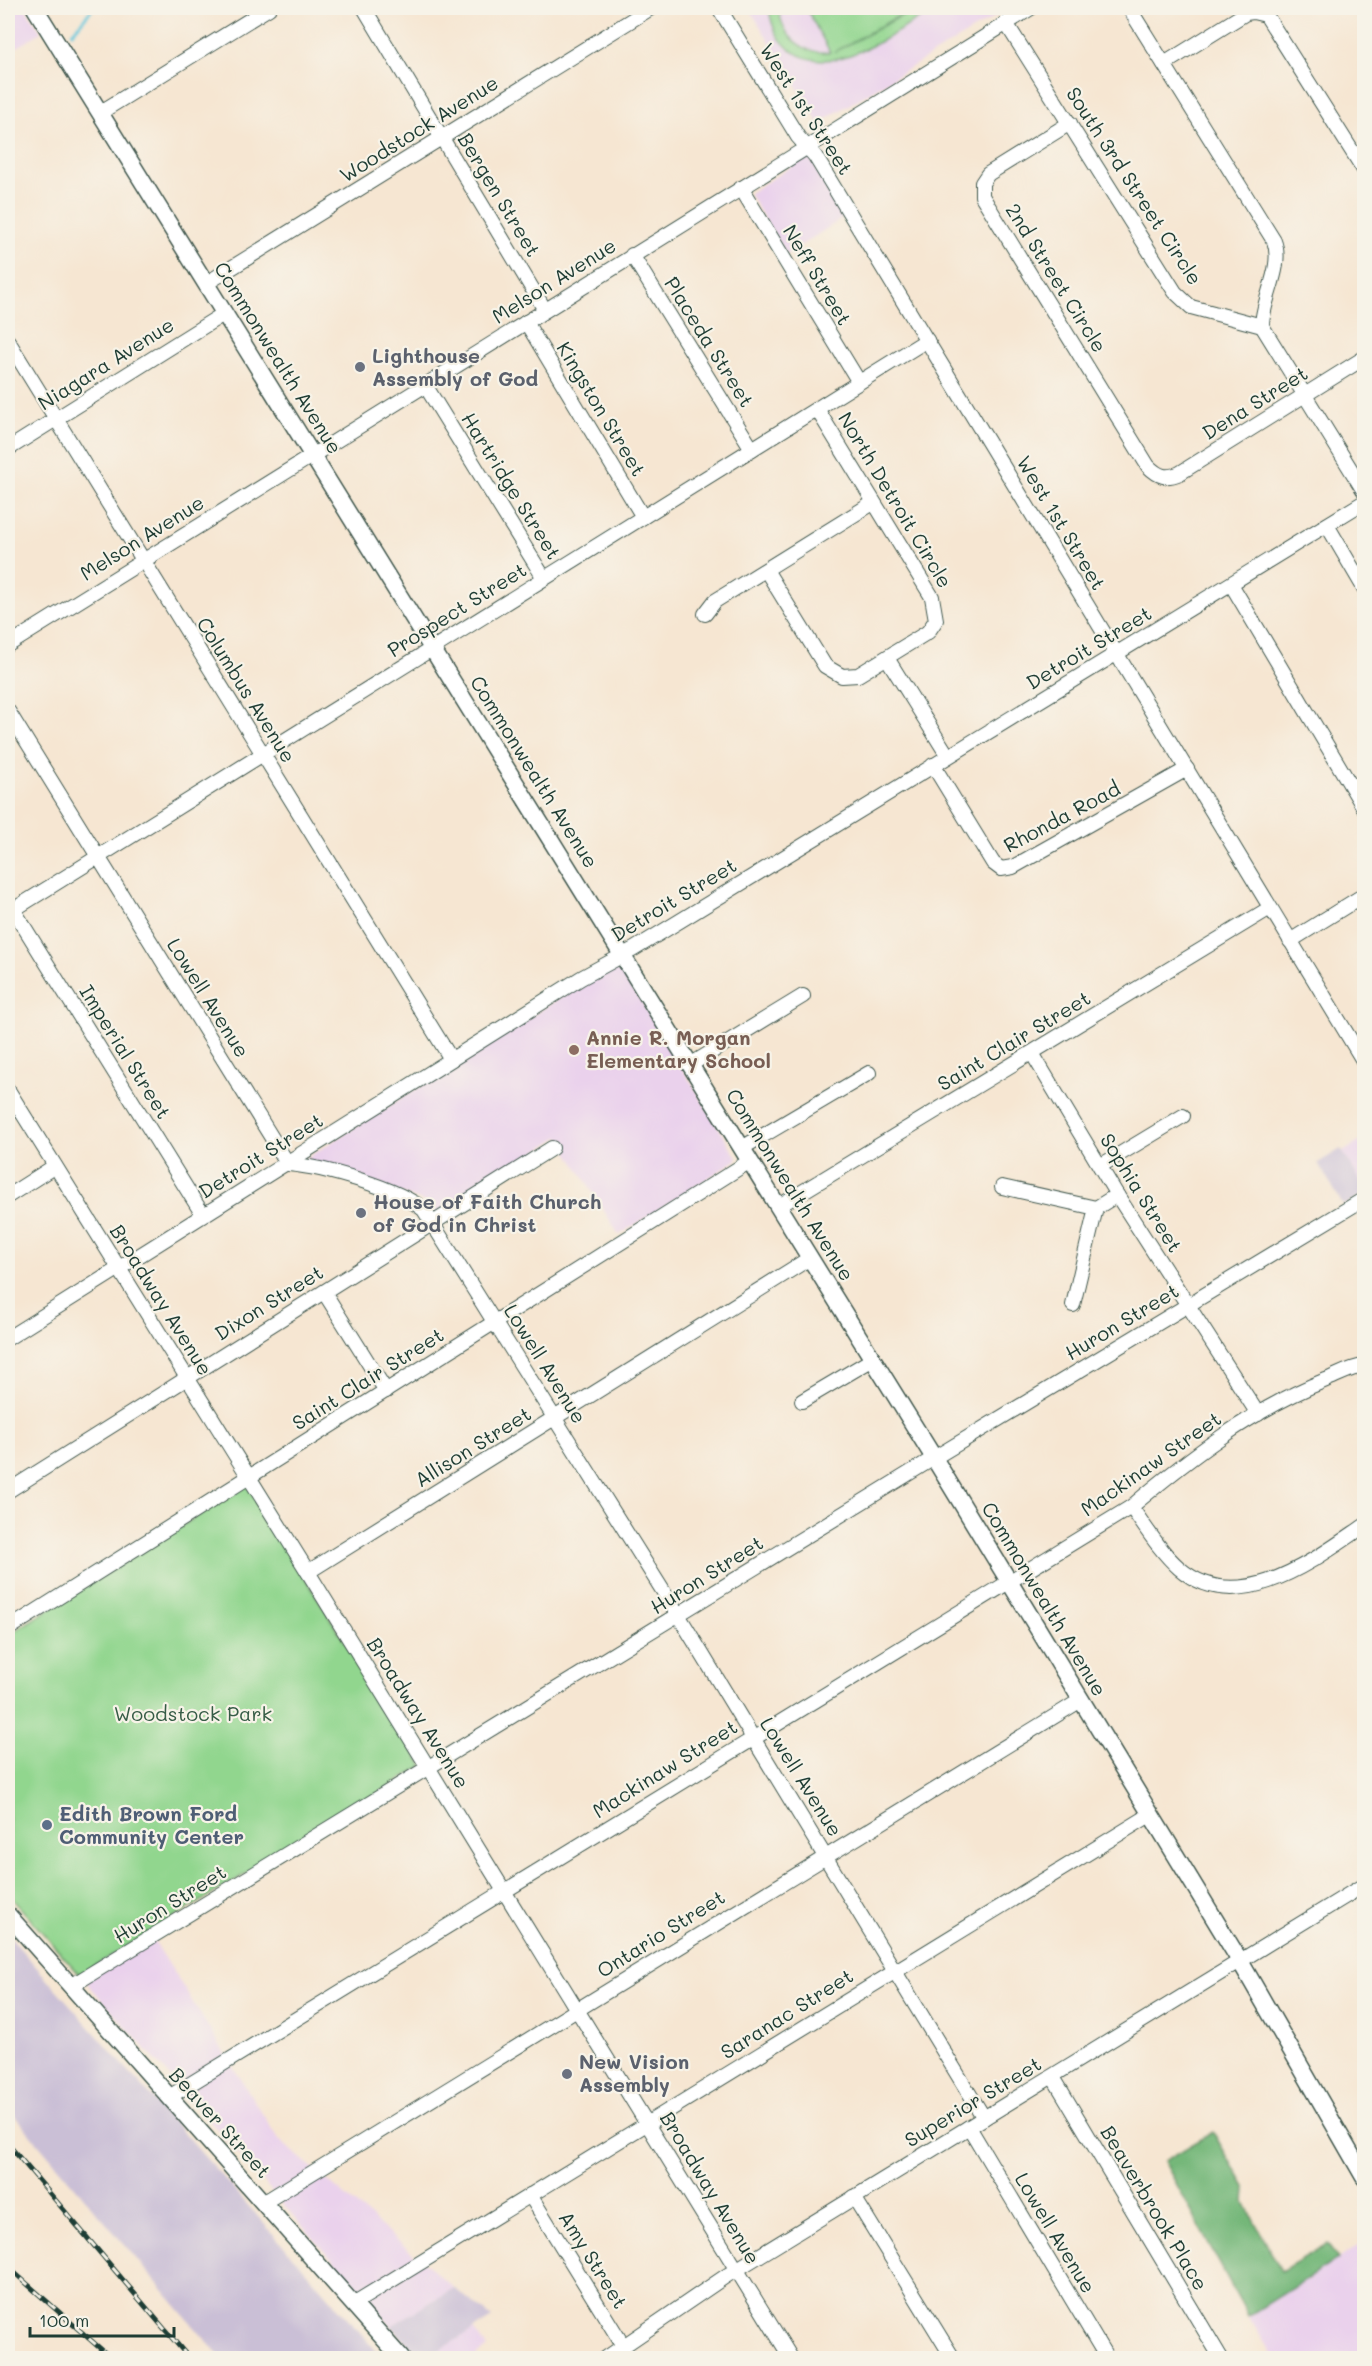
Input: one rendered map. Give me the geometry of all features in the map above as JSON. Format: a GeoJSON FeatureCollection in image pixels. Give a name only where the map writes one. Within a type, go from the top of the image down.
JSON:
{"type":"FeatureCollection","features":[{"type":"Feature","properties":{"kind":"main road","name":"Commonwealth Avenue"},"geometry":{"type":"LineString","coordinates":[[36,8],[934,1458],[1007,1582],[1240,1961],[1365,2177]]}},
{"type":"Feature","properties":{"kind":"main road","name":"Beaver Street"},"geometry":{"type":"LineString","coordinates":[[8,1915],[401,2358]]}},
{"type":"Feature","properties":{"kind":"street"},"geometry":{"type":"LineString","coordinates":[[101,112],[269,8]]}},
{"type":"Feature","properties":{"kind":"street","name":"Bergen Street"},"geometry":{"type":"LineString","coordinates":[[364,8],[545,310]]}},
{"type":"Feature","properties":{"kind":"street","name":"Woodstock Avenue"},"geometry":{"type":"LineString","coordinates":[[207,283],[651,8]]}},
{"type":"Feature","properties":{"kind":"street","name":"West 1st Street"},"geometry":{"type":"LineString","coordinates":[[719,8],[927,340],[1365,1062]]}},
{"type":"Feature","properties":{"kind":"street","name":"Melson Avenue"},"geometry":{"type":"LineString","coordinates":[[8,645],[1031,8]]}},
{"type":"Feature","properties":{"kind":"street"},"geometry":{"type":"LineString","coordinates":[[1129,8],[1277,249],[1262,314],[1262,326],[1365,491]]}},
{"type":"Feature","properties":{"kind":"street"},"geometry":{"type":"LineString","coordinates":[[1164,64],[1246,13],[1266,15],[1365,170]]}},
{"type":"Feature","properties":{"kind":"street","name":"South 3rd Street Circle"},"geometry":{"type":"LineString","coordinates":[[1006,23],[1182,300],[1191,307],[1262,326]]}},
{"type":"Feature","properties":{"kind":"street","name":"2nd Street Circle"},"geometry":{"type":"LineString","coordinates":[[1070,123],[988,174],[982,183],[982,196],[1148,466],[1156,474],[1165,477]]}},
{"type":"Feature","properties":{"kind":"street","name":"Neff Street"},"geometry":{"type":"LineString","coordinates":[[741,188],[860,382]]}},
{"type":"Feature","properties":{"kind":"street","name":"Placeda Street"},"geometry":{"type":"LineString","coordinates":[[632,255],[752,449]]}},
{"type":"Feature","properties":{"kind":"street","name":"Niagara Avenue"},"geometry":{"type":"LineString","coordinates":[[8,449],[225,313]]}},
{"type":"Feature","properties":{"kind":"street","name":"Kingston Street"},"geometry":{"type":"LineString","coordinates":[[526,322],[643,517]]}},
{"type":"Feature","properties":{"kind":"street","name":"Prospect Street"},"geometry":{"type":"LineString","coordinates":[[10,911],[927,340]]}},
{"type":"Feature","properties":{"kind":"street","name":"Columbus Avenue"},"geometry":{"type":"LineString","coordinates":[[8,341],[451,1059]]}},
{"type":"Feature","properties":{"kind":"street","name":"Dena Street"},"geometry":{"type":"LineString","coordinates":[[1165,477],[1180,473],[1365,358]]}},
{"type":"Feature","properties":{"kind":"street","name":"Hartridge Street"},"geometry":{"type":"LineString","coordinates":[[425,385],[544,578]]}},
{"type":"Feature","properties":{"kind":"street","name":"North Detroit Circle"},"geometry":{"type":"LineString","coordinates":[[817,409],[932,597],[937,613],[928,632],[887,658]]}},
{"type":"Feature","properties":{"kind":"street","name":"Detroit Street"},"geometry":{"type":"LineString","coordinates":[[8,1338],[288,1164],[451,1059],[1365,502]]}},
{"type":"Feature","properties":{"kind":"street"},"geometry":{"type":"LineString","coordinates":[[705,614],[715,601],[873,503]]}},
{"type":"Feature","properties":{"kind":"street"},"geometry":{"type":"LineString","coordinates":[[1327,525],[1365,588]]}},
{"type":"Feature","properties":{"kind":"street"},"geometry":{"type":"LineString","coordinates":[[766,570],[825,666],[842,676],[858,675],[887,658],[948,756]]}},
{"type":"Feature","properties":{"kind":"street"},"geometry":{"type":"LineString","coordinates":[[1231,584],[1365,808]]}},
{"type":"Feature","properties":{"kind":"street","name":"Lowell Avenue"},"geometry":{"type":"LineString","coordinates":[[8,711],[288,1164],[306,1165],[402,1195],[424,1210],[679,1615],[984,2118]]}},
{"type":"Feature","properties":{"kind":"street","name":"Rhonda Road"},"geometry":{"type":"LineString","coordinates":[[933,765],[993,863],[1001,869],[1013,867],[1187,769]]}},
{"type":"Feature","properties":{"kind":"street"},"geometry":{"type":"LineString","coordinates":[[1290,941],[1365,895]]}},
{"type":"Feature","properties":{"kind":"street","name":"Saint Clair Street"},"geometry":{"type":"LineString","coordinates":[[778,1206],[1270,908]]}},
{"type":"Feature","properties":{"kind":"street","name":"Imperial Street"},"geometry":{"type":"LineString","coordinates":[[10,911],[203,1215]]}},
{"type":"Feature","properties":{"kind":"street"},"geometry":{"type":"LineString","coordinates":[[690,1065],[803,996]]}},
{"type":"Feature","properties":{"kind":"street","name":"Sophia Street"},"geometry":{"type":"LineString","coordinates":[[1032,1053],[1117,1195],[1258,1414]]}},
{"type":"Feature","properties":{"kind":"street","name":"Saint Clair Street"},"geometry":{"type":"LineString","coordinates":[[8,1629],[495,1321],[869,1073]]}},
{"type":"Feature","properties":{"kind":"street","name":"Broadway Avenue"},"geometry":{"type":"LineString","coordinates":[[8,1090],[505,1890],[791,2358]]}},
{"type":"Feature","properties":{"kind":"street"},"geometry":{"type":"LineString","coordinates":[[1100,1166],[1184,1116]]}},
{"type":"Feature","properties":{"kind":"street","name":"Dixon Street"},"geometry":{"type":"LineString","coordinates":[[8,1491],[552,1148]]}},
{"type":"Feature","properties":{"kind":"street"},"geometry":{"type":"LineString","coordinates":[[8,1196],[55,1166]]}},
{"type":"Feature","properties":{"kind":"street"},"geometry":{"type":"LineString","coordinates":[[1002,1187],[1096,1208],[1117,1195]]}},
{"type":"Feature","properties":{"kind":"street","name":"Huron Street"},"geometry":{"type":"LineString","coordinates":[[71,1986],[934,1458],[1365,1199]]}},
{"type":"Feature","properties":{"kind":"street"},"geometry":{"type":"LineString","coordinates":[[1073,1305],[1096,1208]]}},
{"type":"Feature","properties":{"kind":"street","name":"Allison Street"},"geometry":{"type":"LineString","coordinates":[[308,1572],[810,1258]]}},
{"type":"Feature","properties":{"kind":"street"},"geometry":{"type":"LineString","coordinates":[[324,1293],[386,1391]]}},
{"type":"Feature","properties":{"kind":"street"},"geometry":{"type":"LineString","coordinates":[[802,1401],[873,1359]]}},
{"type":"Feature","properties":{"kind":"street","name":"Mackinaw Street"},"geometry":{"type":"LineString","coordinates":[[169,2097],[1131,1507],[1173,1471],[1258,1414],[1306,1388],[1365,1366]]}},
{"type":"Feature","properties":{"kind":"street"},"geometry":{"type":"LineString","coordinates":[[1131,1507],[1164,1552],[1179,1567],[1189,1575],[1221,1587],[1252,1586],[1280,1576],[1365,1526]]}},
{"type":"Feature","properties":{"kind":"street","name":"Ontario Street"},"geometry":{"type":"LineString","coordinates":[[263,2203],[1081,1700]]}},
{"type":"Feature","properties":{"kind":"street","name":"Saranac Street"},"geometry":{"type":"LineString","coordinates":[[353,2304],[1150,1815]]}},
{"type":"Feature","properties":{"kind":"street","name":"Superior Street"},"geometry":{"type":"LineString","coordinates":[[606,2358],[737,2270],[854,2197],[1365,1885]]}},
{"type":"Feature","properties":{"kind":"street","name":"Beaverbrook Place"},"geometry":{"type":"LineString","coordinates":[[1053,2077],[1221,2358]]}},
{"type":"Feature","properties":{"kind":"street","name":"Lowell Avenue"},"geometry":{"type":"LineString","coordinates":[[969,2127],[1107,2358]]}},
{"type":"Feature","properties":{"kind":"street","name":"Amy Street"},"geometry":{"type":"LineString","coordinates":[[530,2195],[624,2347]]}},
{"type":"Feature","properties":{"kind":"street"},"geometry":{"type":"LineString","coordinates":[[854,2197],[953,2358]]}},
{"type":"Feature","properties":{"kind":"shaded area"},"geometry":{"type":"Polygon","coordinates":[[[8,8],[25,8],[41,32],[8,53],[8,8]]]}},
{"type":"Feature","properties":{"kind":"shaded area"},"geometry":{"type":"Polygon","coordinates":[[[749,8],[1009,8],[819,123],[749,8]]]}},
{"type":"Feature","properties":{"kind":"shaded area"},"geometry":{"type":"Polygon","coordinates":[[[809,156],[846,216],[786,255],[749,193],[809,156]]]}},
{"type":"Feature","properties":{"kind":"shaded area","name":"Annie R. Morgan Elementary School"},"geometry":{"type":"Polygon","coordinates":[[[617,962],[738,1159],[619,1235],[559,1137],[434,1218],[423,1201],[302,1161],[617,962]]]}},
{"type":"Feature","properties":{"kind":"shaded area"},"geometry":{"type":"Polygon","coordinates":[[[1364,1139],[1364,1187],[1343,1152],[1364,1139]]]}},
{"type":"Feature","properties":{"kind":"shaded area"},"geometry":{"type":"Polygon","coordinates":[[[1341,1149],[1364,1187],[1364,1194],[1344,1206],[1318,1163],[1341,1149]]]}},
{"type":"Feature","properties":{"kind":"shaded area"},"geometry":{"type":"Polygon","coordinates":[[[150,1934],[278,2139],[454,2288],[391,2326],[80,1975],[150,1934]]]}},
{"type":"Feature","properties":{"kind":"shaded area"},"geometry":{"type":"Polygon","coordinates":[[[8,1935],[383,2358],[221,2358],[8,2108],[8,1935]]]}},
{"type":"Feature","properties":{"kind":"shaded area"},"geometry":{"type":"Polygon","coordinates":[[[1364,2242],[1364,2358],[1274,2358],[1248,2316],[1364,2242]]]}},
{"type":"Feature","properties":{"kind":"shaded area"},"geometry":{"type":"Polygon","coordinates":[[[454,2288],[492,2318],[427,2358],[420,2358],[391,2326],[454,2288]]]}},
{"type":"Feature","properties":{"kind":"shaded area"},"geometry":{"type":"Polygon","coordinates":[[[474,2329],[487,2348],[476,2355],[478,2358],[427,2358],[474,2329]]]}},
{"type":"Feature","properties":{"kind":"green space"},"geometry":{"type":"Polygon","coordinates":[[[769,8],[779,8],[784,27],[789,35],[803,47],[820,52],[830,52],[806,8],[913,8],[834,52],[916,8],[937,8],[866,49],[827,60],[809,59],[787,47],[776,32],[769,8]]]}},
{"type":"Feature","properties":{"kind":"green space","name":"Woodstock Park"},"geometry":{"type":"Polygon","coordinates":[[[247,1485],[423,1766],[80,1975],[8,1894],[8,1635],[247,1485]]]}},
{"type":"Feature","properties":{"kind":"green space"},"geometry":{"type":"Polygon","coordinates":[[[1213,2132],[1246,2189],[1245,2203],[1281,2271],[1327,2244],[1338,2259],[1248,2316],[1164,2161],[1213,2132]]]}},
{"type":"Feature","properties":{"kind":"waterway"},"geometry":{"type":"LineString","coordinates":[[72,33],[93,8]]}},
{"type":"Feature","properties":{"kind":"railway"},"geometry":{"type":"LineString","coordinates":[[8,2144],[189,2358]]}},
{"type":"Feature","properties":{"kind":"railway"},"geometry":{"type":"LineString","coordinates":[[8,2267],[111,2358]]}},
{"type":"Feature","properties":{"kind":"place","name":"Lighthouse Assembly of God"},"geometry":{"type":"Point","coordinates":[360,367]}},
{"type":"Feature","properties":{"kind":"place","name":"Annie R. Morgan Elementary School"},"geometry":{"type":"Point","coordinates":[574,1050]}},
{"type":"Feature","properties":{"kind":"place","name":"House of Faith Church of God in Christ"},"geometry":{"type":"Point","coordinates":[361,1213]}},
{"type":"Feature","properties":{"kind":"place","name":"Edith Brown Ford Community Center"},"geometry":{"type":"Point","coordinates":[47,1825]}},
{"type":"Feature","properties":{"kind":"place","name":"New Vision Assembly"},"geometry":{"type":"Point","coordinates":[567,2074]}}]}
